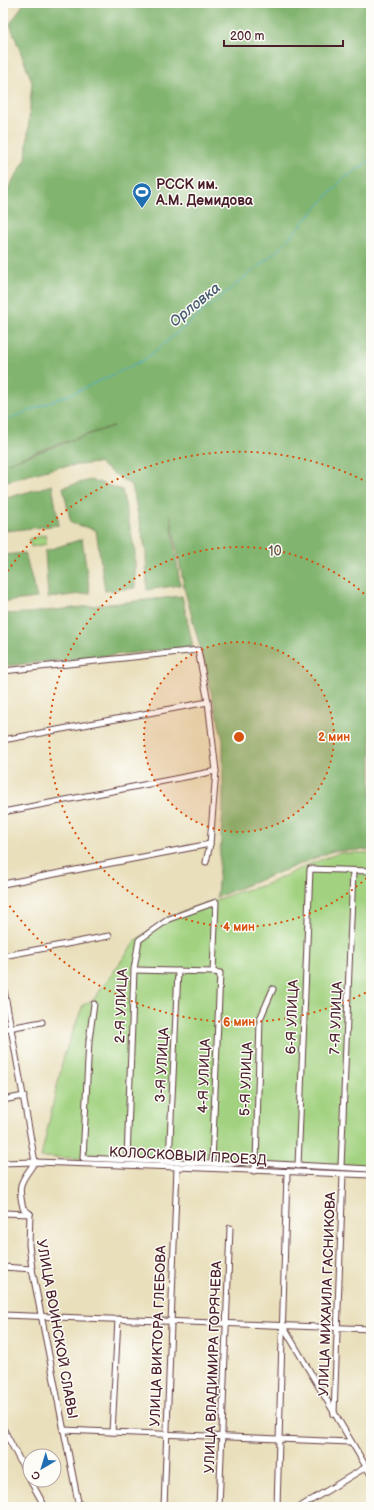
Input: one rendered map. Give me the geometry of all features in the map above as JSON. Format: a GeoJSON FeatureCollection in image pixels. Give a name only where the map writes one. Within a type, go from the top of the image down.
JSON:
{"type":"FeatureCollection","features":[{"type":"Feature","properties":{"kind":"street"},"geometry":{"type":"LineString","coordinates":[[3,671],[198,650],[208,702],[216,771],[210,844],[206,862]]}},
{"type":"Feature","properties":{"kind":"street"},"geometry":{"type":"LineString","coordinates":[[3,740],[208,702]]}},
{"type":"Feature","properties":{"kind":"street"},"geometry":{"type":"LineString","coordinates":[[3,812],[216,771]]}},
{"type":"Feature","properties":{"kind":"street"},"geometry":{"type":"LineString","coordinates":[[3,884],[210,844]]}},
{"type":"Feature","properties":{"kind":"street","name":"6-Я УЛИЦА"},"geometry":{"type":"LineString","coordinates":[[298,1166],[310,869],[353,871]]}},
{"type":"Feature","properties":{"kind":"street"},"geometry":{"type":"LineString","coordinates":[[353,871],[371,871]]}},
{"type":"Feature","properties":{"kind":"street","name":"7-Я УЛИЦА"},"geometry":{"type":"LineString","coordinates":[[341,1167],[353,871]]}},
{"type":"Feature","properties":{"kind":"street","name":"2-Я УЛИЦА"},"geometry":{"type":"LineString","coordinates":[[127,1159],[134,969],[139,940],[169,919],[216,902]]}},
{"type":"Feature","properties":{"kind":"street","name":"4-Я УЛИЦА"},"geometry":{"type":"LineString","coordinates":[[212,1162],[220,973],[213,972],[216,902]]}},
{"type":"Feature","properties":{"kind":"street"},"geometry":{"type":"LineString","coordinates":[[3,956],[108,936]]}},
{"type":"Feature","properties":{"kind":"street"},"geometry":{"type":"LineString","coordinates":[[135,970],[213,972]]}},
{"type":"Feature","properties":{"kind":"street","name":"3-Я УЛИЦА"},"geometry":{"type":"LineString","coordinates":[[169,1161],[178,971]]}},
{"type":"Feature","properties":{"kind":"street"},"geometry":{"type":"LineString","coordinates":[[3,984],[12,1027],[35,1162]]}},
{"type":"Feature","properties":{"kind":"street","name":"5-Я УЛИЦА"},"geometry":{"type":"LineString","coordinates":[[254,1171],[256,1163],[260,1019],[273,989]]}},
{"type":"Feature","properties":{"kind":"street"},"geometry":{"type":"LineString","coordinates":[[94,1004],[88,1040],[83,1158],[212,1162],[230,1164],[250,1161],[256,1163],[298,1166],[371,1169]]}},
{"type":"Feature","properties":{"kind":"street"},"geometry":{"type":"LineString","coordinates":[[3,1029],[42,1022]]}},
{"type":"Feature","properties":{"kind":"street"},"geometry":{"type":"LineString","coordinates":[[3,1100],[24,1096]]}},
{"type":"Feature","properties":{"kind":"street","name":"КОЛОСКОВЫЙ ПРОЕЗД"},"geometry":{"type":"LineString","coordinates":[[3,1163],[35,1162],[371,1175]]}},
{"type":"Feature","properties":{"kind":"street","name":"УЛИЦА ВОИНСКОЙ СЛАВЫ"},"geometry":{"type":"LineString","coordinates":[[35,1162],[22,1179],[20,1189],[23,1208],[30,1214],[29,1245],[32,1269],[79,1507]]}},
{"type":"Feature","properties":{"kind":"street","name":"УЛИЦА ВИКТОРА ГЛЕБОВА"},"geometry":{"type":"LineString","coordinates":[[164,1507],[177,1167]]}},
{"type":"Feature","properties":{"kind":"street"},"geometry":{"type":"LineString","coordinates":[[277,1507],[287,1172]]}},
{"type":"Feature","properties":{"kind":"street","name":"УЛИЦА МИХАИЛА ГАСНИКОВА"},"geometry":{"type":"LineString","coordinates":[[334,1414],[339,1328],[344,1174]]}},
{"type":"Feature","properties":{"kind":"street"},"geometry":{"type":"LineString","coordinates":[[3,1213],[30,1214]]}},
{"type":"Feature","properties":{"kind":"street","name":"УЛИЦА ВЛАДИМИРА ГОРЯЧЕВА"},"geometry":{"type":"LineString","coordinates":[[219,1507],[230,1228]]}},
{"type":"Feature","properties":{"kind":"street"},"geometry":{"type":"LineString","coordinates":[[3,1267],[32,1269]]}},
{"type":"Feature","properties":{"kind":"street"},"geometry":{"type":"LineString","coordinates":[[3,1315],[171,1320],[371,1329]]}},
{"type":"Feature","properties":{"kind":"street"},"geometry":{"type":"LineString","coordinates":[[112,1432],[118,1319]]}},
{"type":"Feature","properties":{"kind":"street"},"geometry":{"type":"LineString","coordinates":[[282,1325],[350,1442],[371,1475]]}},
{"type":"Feature","properties":{"kind":"street"},"geometry":{"type":"LineString","coordinates":[[3,1428],[22,1465]]}},
{"type":"Feature","properties":{"kind":"street"},"geometry":{"type":"LineString","coordinates":[[63,1430],[350,1442]]}},
{"type":"Feature","properties":{"kind":"street"},"geometry":{"type":"LineString","coordinates":[[300,1507],[366,1467]]}},
{"type":"Feature","properties":{"kind":"street"},"geometry":{"type":"LineString","coordinates":[[34,1488],[44,1507]]}},
{"type":"Feature","properties":{"kind":"green space","name":"10"},"geometry":{"type":"Polygon","coordinates":[[[24,3],[371,3],[371,850],[333,851],[217,897],[223,808],[223,740],[185,591],[170,514],[180,585],[147,590],[146,552],[132,486],[98,463],[59,467],[3,482],[3,197],[26,159],[32,82],[10,24],[24,3]],[[113,426],[47,448],[5,464],[113,426]]]}},
{"type":"Feature","properties":{"kind":"green space"},"geometry":{"type":"Polygon","coordinates":[[[91,480],[122,490],[135,551],[135,588],[105,591],[96,530],[71,523],[63,487],[91,480]]]}},
{"type":"Feature","properties":{"kind":"green space"},"geometry":{"type":"Polygon","coordinates":[[[52,485],[59,525],[6,531],[3,512],[3,499],[52,485]]]}},
{"type":"Feature","properties":{"kind":"green space"},"geometry":{"type":"Polygon","coordinates":[[[45,535],[47,544],[31,547],[29,539],[45,535]]]}},
{"type":"Feature","properties":{"kind":"green space"},"geometry":{"type":"Polygon","coordinates":[[[82,539],[90,593],[48,598],[45,551],[82,539]]]}},
{"type":"Feature","properties":{"kind":"green space"},"geometry":{"type":"Polygon","coordinates":[[[25,553],[37,598],[3,602],[3,555],[25,553]]]}},
{"type":"Feature","properties":{"kind":"green space"},"geometry":{"type":"Polygon","coordinates":[[[182,596],[193,647],[3,666],[3,614],[28,613],[182,596]]]}},
{"type":"Feature","properties":{"kind":"green space"},"geometry":{"type":"Polygon","coordinates":[[[339,853],[371,853],[371,1167],[41,1157],[64,1055],[83,1005],[94,999],[136,940],[168,917],[238,892],[265,885],[312,863],[339,853]]]}},
{"type":"Feature","properties":{"kind":"waterway","name":"Орловка"},"geometry":{"type":"LineString","coordinates":[[3,421],[76,392],[144,360],[278,250],[343,179],[371,160]]}},
{"type":"Feature","properties":{"kind":"place","name":"РССК им. А.М. Демидова"},"geometry":{"type":"Point","coordinates":[142,209]}}]}
